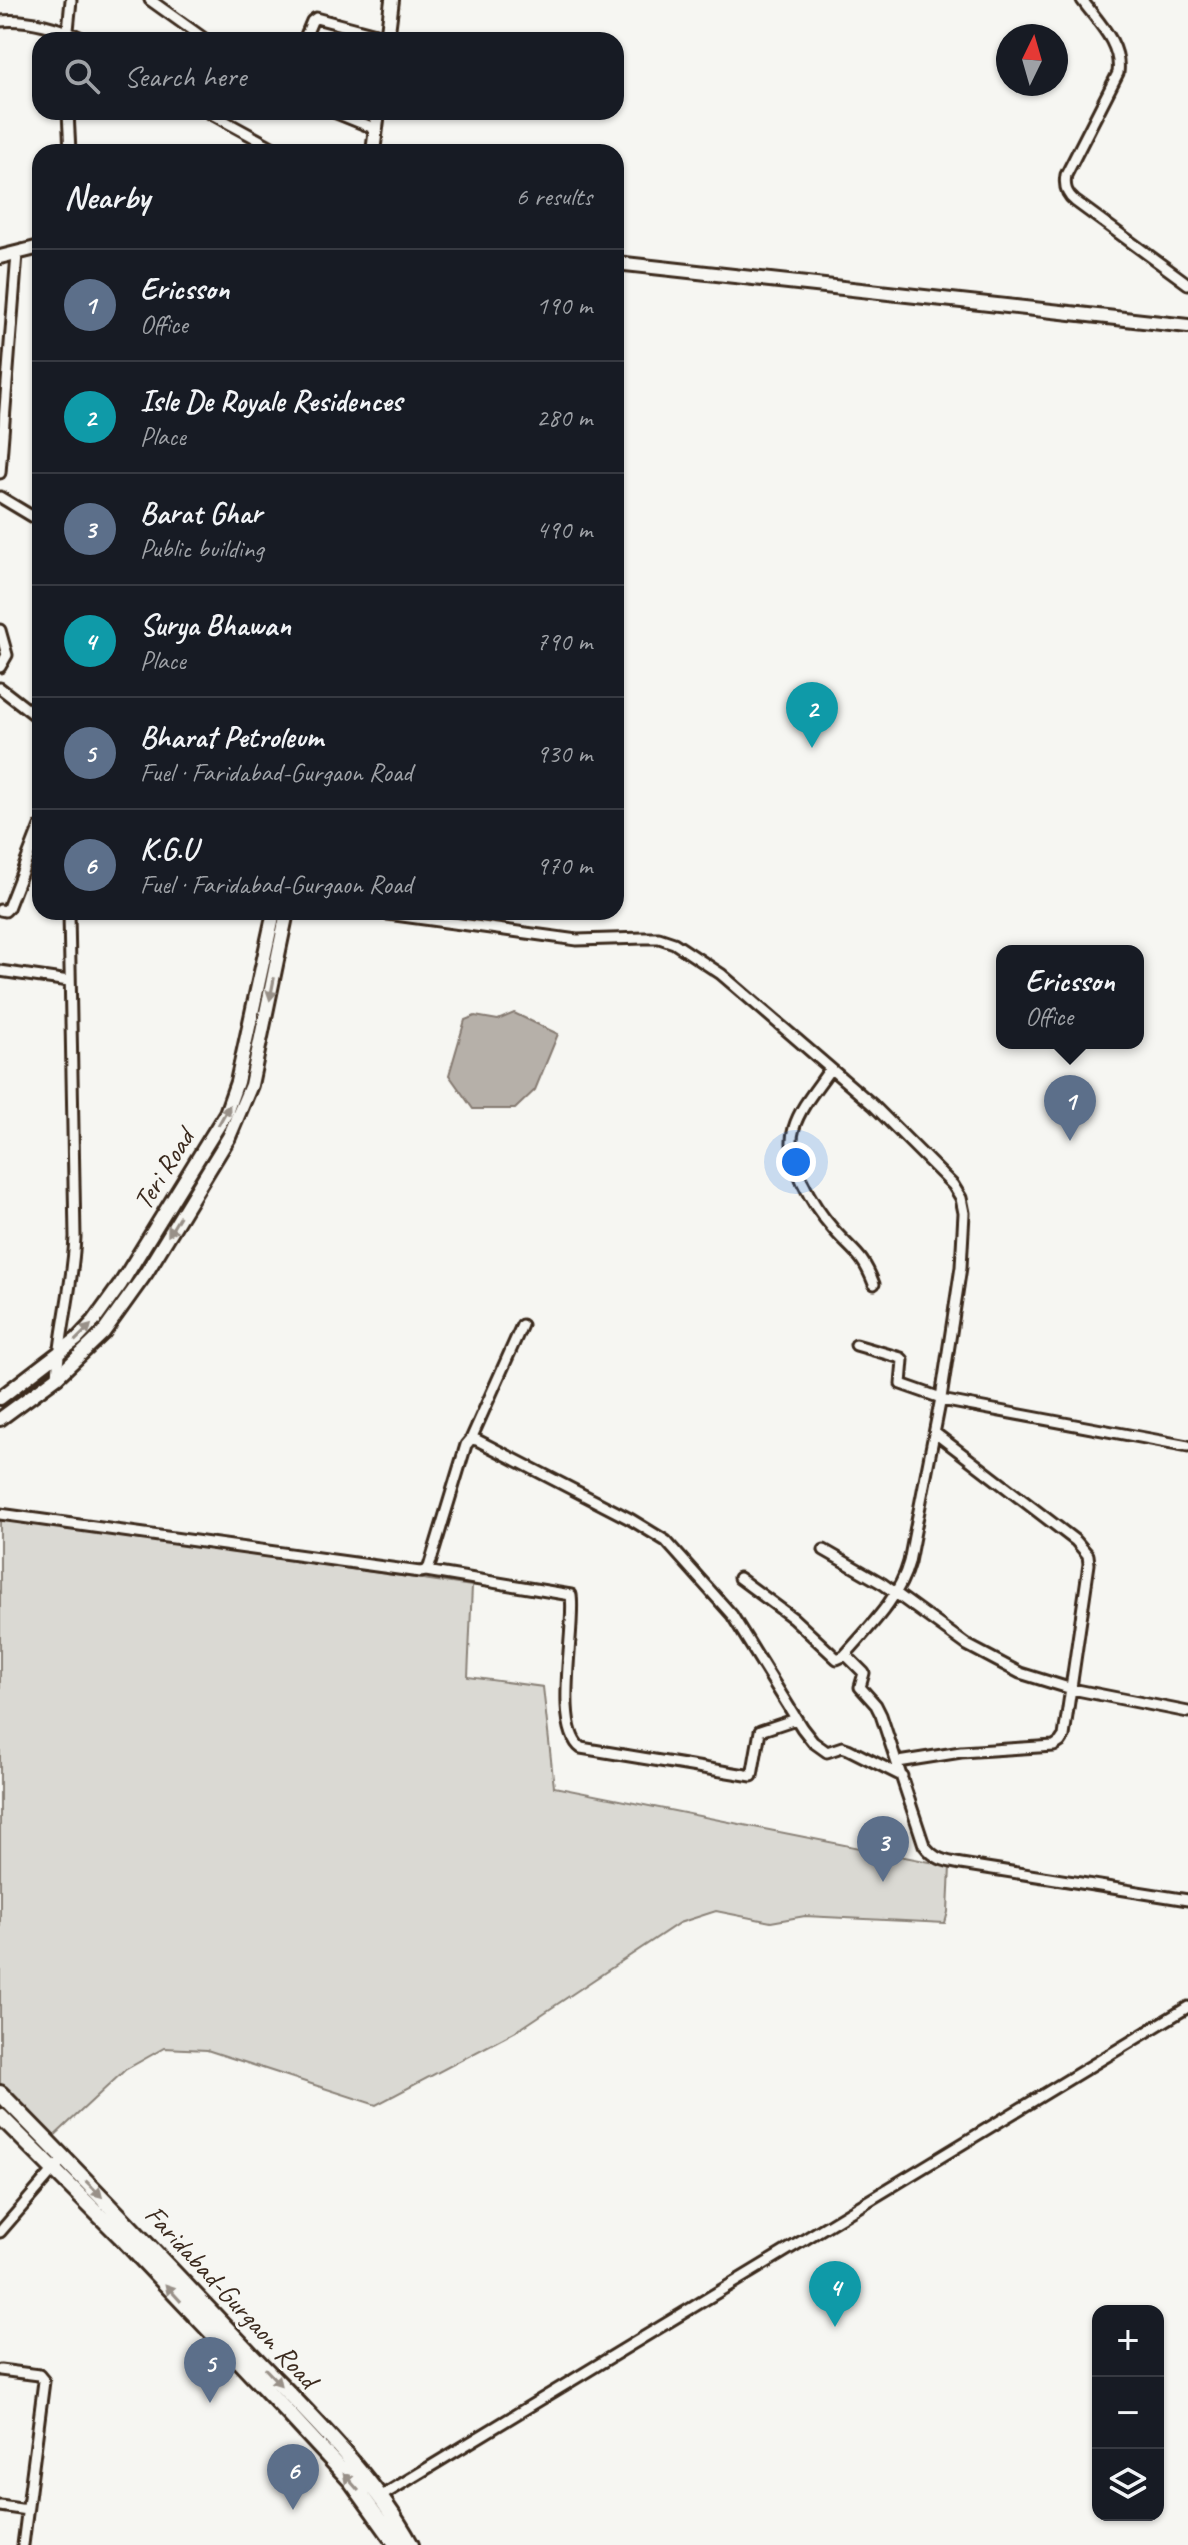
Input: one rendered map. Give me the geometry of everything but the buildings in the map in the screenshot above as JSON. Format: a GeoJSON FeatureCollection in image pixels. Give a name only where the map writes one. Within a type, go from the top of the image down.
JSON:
{"type":"FeatureCollection","features":[{"type":"Feature","properties":{"kind":"main road","name":"Faridabad-Gurgaon Road"},"geometry":{"type":"LineString","coordinates":[[0,2093],[120,2236],[351,2481],[397,2545]]}},
{"type":"Feature","properties":{"kind":"main road","name":"Faridabad-Gurgaon Road"},"geometry":{"type":"LineString","coordinates":[[0,2116],[59,2164],[343,2451],[380,2497],[411,2545]]}},
{"type":"Feature","properties":{"kind":"street"},"geometry":{"type":"LineString","coordinates":[[67,32],[71,0]]}},
{"type":"Feature","properties":{"kind":"street"},"geometry":{"type":"LineString","coordinates":[[150,0],[195,32]]}},
{"type":"Feature","properties":{"kind":"street"},"geometry":{"type":"LineString","coordinates":[[388,32],[392,0]]}},
{"type":"Feature","properties":{"kind":"street"},"geometry":{"type":"LineString","coordinates":[[1082,0],[1117,48],[1120,59],[1118,73],[1064,184],[1075,201],[1188,284]]}},
{"type":"Feature","properties":{"kind":"street"},"geometry":{"type":"LineString","coordinates":[[307,32],[316,18],[363,32]]}},
{"type":"Feature","properties":{"kind":"street"},"geometry":{"type":"LineString","coordinates":[[0,21],[23,21],[55,32]]}},
{"type":"Feature","properties":{"kind":"street"},"geometry":{"type":"LineString","coordinates":[[68,120],[70,144]]}},
{"type":"Feature","properties":{"kind":"street"},"geometry":{"type":"LineString","coordinates":[[223,120],[266,144]]}},
{"type":"Feature","properties":{"kind":"street"},"geometry":{"type":"LineString","coordinates":[[354,120],[376,129]]}},
{"type":"Feature","properties":{"kind":"street"},"geometry":{"type":"LineString","coordinates":[[374,144],[377,120]]}},
{"type":"Feature","properties":{"kind":"street"},"geometry":{"type":"LineString","coordinates":[[0,257],[32,249]]}},
{"type":"Feature","properties":{"kind":"street"},"geometry":{"type":"LineString","coordinates":[[0,473],[2,399],[17,254]]}},
{"type":"Feature","properties":{"kind":"street"},"geometry":{"type":"LineString","coordinates":[[624,264],[1188,326]]}},
{"type":"Feature","properties":{"kind":"street"},"geometry":{"type":"LineString","coordinates":[[0,497],[32,516]]}},
{"type":"Feature","properties":{"kind":"street"},"geometry":{"type":"LineString","coordinates":[[0,630],[7,655],[0,667]]}},
{"type":"Feature","properties":{"kind":"street"},"geometry":{"type":"LineString","coordinates":[[0,688],[32,713]]}},
{"type":"Feature","properties":{"kind":"street"},"geometry":{"type":"LineString","coordinates":[[0,910],[8,908],[32,846]]}},
{"type":"Feature","properties":{"kind":"street"},"geometry":{"type":"LineString","coordinates":[[57,1377],[75,1237],[69,920]]}},
{"type":"Feature","properties":{"kind":"street","name":"Teri Road"},"geometry":{"type":"LineString","coordinates":[[0,1398],[77,1339],[114,1294],[226,1113],[274,943],[276,920]]}},
{"type":"Feature","properties":{"kind":"street"},"geometry":{"type":"LineString","coordinates":[[431,920],[577,940],[659,938],[674,943],[721,974],[873,1105],[941,1171],[961,1198],[964,1229],[961,1267],[941,1399],[909,1562],[895,1594],[845,1655],[837,1659],[793,1618],[739,1578]]}},
{"type":"Feature","properties":{"kind":"street"},"geometry":{"type":"LineString","coordinates":[[0,1419],[57,1377],[114,1320],[229,1137],[251,1085],[274,943]]}},
{"type":"Feature","properties":{"kind":"street"},"geometry":{"type":"LineString","coordinates":[[0,971],[69,981]]}},
{"type":"Feature","properties":{"kind":"street"},"geometry":{"type":"LineString","coordinates":[[830,1069],[795,1124],[793,1152],[816,1208],[837,1234],[861,1256],[874,1284]]}},
{"type":"Feature","properties":{"kind":"street"},"geometry":{"type":"LineString","coordinates":[[426,1571],[466,1445],[522,1325]]}},
{"type":"Feature","properties":{"kind":"street"},"geometry":{"type":"LineString","coordinates":[[856,1345],[901,1358],[901,1384],[941,1399],[1188,1446]]}},
{"type":"Feature","properties":{"kind":"street"},"geometry":{"type":"LineString","coordinates":[[898,1762],[971,1751],[1054,1746],[1060,1742],[1064,1736],[1072,1689],[1089,1564],[1088,1555],[1068,1534],[935,1433]]}},
{"type":"Feature","properties":{"kind":"street"},"geometry":{"type":"LineString","coordinates":[[471,1439],[630,1519],[666,1541],[732,1615],[796,1719],[822,1751],[831,1752],[842,1747],[902,1776]]}},
{"type":"Feature","properties":{"kind":"street"},"geometry":{"type":"LineString","coordinates":[[0,1514],[426,1571],[571,1595],[567,1690],[571,1728],[575,1743],[581,1748],[752,1776],[760,1731],[796,1719]]}},
{"type":"Feature","properties":{"kind":"street"},"geometry":{"type":"LineString","coordinates":[[824,1550],[895,1594],[955,1637],[1020,1673],[1072,1689],[1188,1712]]}},
{"type":"Feature","properties":{"kind":"street"},"geometry":{"type":"LineString","coordinates":[[845,1655],[864,1673],[860,1687],[878,1709],[924,1845],[931,1855],[943,1861],[1188,1900]]}},
{"type":"Feature","properties":{"kind":"street"},"geometry":{"type":"LineString","coordinates":[[380,2497],[1188,2007]]}},
{"type":"Feature","properties":{"kind":"street"},"geometry":{"type":"LineString","coordinates":[[0,2232],[59,2164]]}},
{"type":"Feature","properties":{"kind":"street"},"geometry":{"type":"LineString","coordinates":[[0,2370],[39,2375],[44,2381],[23,2545]]}},
{"type":"Feature","properties":{"kind":"street"},"geometry":{"type":"LineString","coordinates":[[0,2506],[27,2510]]}},
{"type":"Feature","properties":{"kind":"shaded area"},"geometry":{"type":"Polygon","coordinates":[[[514,1013],[558,1034],[535,1090],[515,1109],[473,1109],[449,1075],[465,1020],[475,1016],[498,1020],[514,1013]]]}},
{"type":"Feature","properties":{"kind":"shaded area"},"geometry":{"type":"Polygon","coordinates":[[[0,1519],[472,1586],[468,1677],[543,1687],[554,1787],[950,1866],[945,1923],[805,1916],[771,1922],[716,1911],[679,1923],[520,2029],[376,2105],[207,2050],[164,2048],[125,2070],[51,2139],[0,2083],[0,1519]]]}},
{"type":"Feature","properties":{"kind":"place","name":"Isle De Royale Residences"},"geometry":{"type":"Point","coordinates":[812,748]}},
{"type":"Feature","properties":{"kind":"place","name":"Ericsson"},"geometry":{"type":"Point","coordinates":[1070,1141]}},
{"type":"Feature","properties":{"kind":"place","name":"Barat Ghar"},"geometry":{"type":"Point","coordinates":[883,1882]}},
{"type":"Feature","properties":{"kind":"place","name":"Surya Bhawan"},"geometry":{"type":"Point","coordinates":[835,2327]}},
{"type":"Feature","properties":{"kind":"place","name":"Bharat Petroleum"},"geometry":{"type":"Point","coordinates":[210,2403]}},
{"type":"Feature","properties":{"kind":"place","name":"K.G.U"},"geometry":{"type":"Point","coordinates":[293,2510]}}]}
